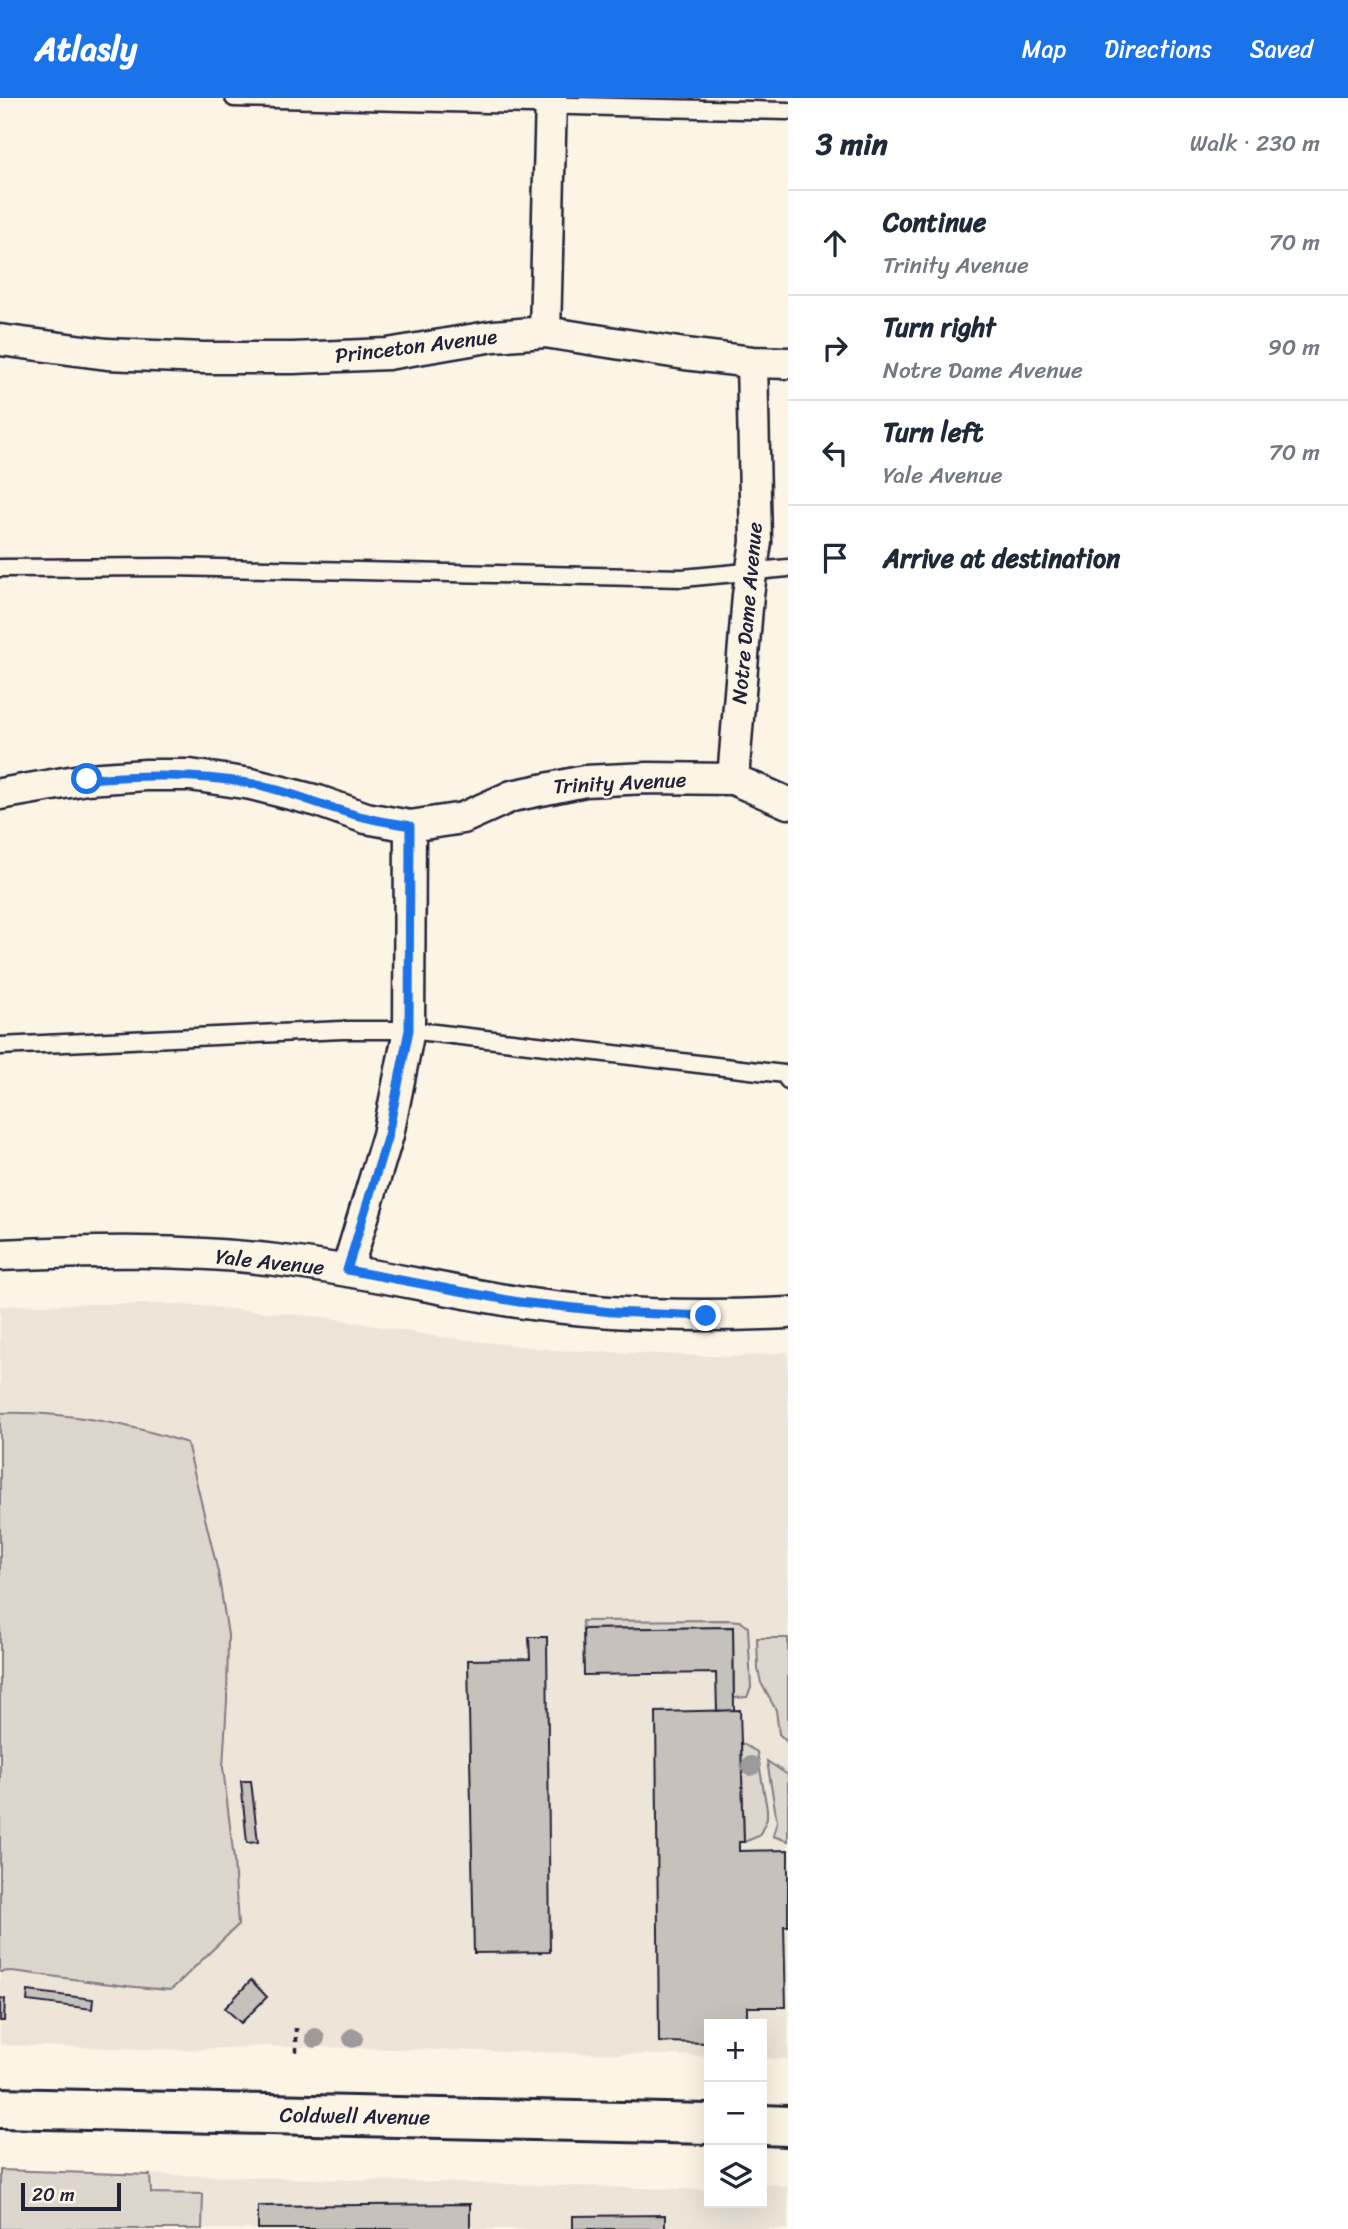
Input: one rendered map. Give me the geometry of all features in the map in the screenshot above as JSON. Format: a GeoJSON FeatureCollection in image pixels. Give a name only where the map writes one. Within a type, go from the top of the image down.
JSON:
{"type":"FeatureCollection","features":[{"type":"Feature","properties":{"kind":"street"},"geometry":{"type":"LineString","coordinates":[[545,332],[551,101]]}},
{"type":"Feature","properties":{"kind":"street","name":"Princeton Avenue"},"geometry":{"type":"LineString","coordinates":[[0,340],[107,354],[293,358],[388,354],[494,336],[545,332],[752,362],[788,363]]}},
{"type":"Feature","properties":{"kind":"street","name":"Notre Dame Avenue"},"geometry":{"type":"LineString","coordinates":[[733,779],[757,542],[752,362]]}},
{"type":"Feature","properties":{"kind":"street","name":"Trinity Avenue"},"geometry":{"type":"LineString","coordinates":[[0,794],[87,779],[190,775],[251,783],[318,801],[366,818],[410,826],[463,818],[512,796],[585,781],[648,778],[733,779],[788,803]]}},
{"type":"Feature","properties":{"kind":"street"},"geometry":{"type":"LineString","coordinates":[[347,1270],[388,1135],[409,1030],[410,826]]}},
{"type":"Feature","properties":{"kind":"street","name":"Yale Avenue"},"geometry":{"type":"LineString","coordinates":[[0,1255],[87,1251],[167,1252],[274,1260],[347,1270],[519,1302],[612,1312],[706,1316],[788,1313]]}},
{"type":"Feature","properties":{"kind":"street","name":"Coldwell Avenue"},"geometry":{"type":"LineString","coordinates":[[0,2108],[704,2124]]}},
{"type":"Feature","properties":{"kind":"street"},"geometry":{"type":"LineString","coordinates":[[767,2125],[788,2126]]}},
{"type":"Feature","properties":{"kind":"lane"},"geometry":{"type":"LineString","coordinates":[[234,98],[551,101],[788,111]]}},
{"type":"Feature","properties":{"kind":"lane"},"geometry":{"type":"LineString","coordinates":[[0,568],[171,567],[683,578],[788,568]]}},
{"type":"Feature","properties":{"kind":"lane"},"geometry":{"type":"LineString","coordinates":[[0,1046],[342,1030],[409,1030],[784,1074],[788,1080]]}},
{"type":"Feature","properties":{"kind":"path"},"geometry":{"type":"LineString","coordinates":[[296,2028],[296,2052]]}},
{"type":"Feature","properties":{"kind":"shaded area"},"geometry":{"type":"Polygon","coordinates":[[[176,1304],[324,1317],[433,1336],[554,1350],[738,1357],[788,1352],[788,2059],[767,2058],[767,2019],[704,2019],[704,2056],[265,2046],[182,2050],[0,2045],[0,1306],[176,1304]]]}},
{"type":"Feature","properties":{"kind":"shaded area"},"geometry":{"type":"Polygon","coordinates":[[[0,1413],[72,1416],[141,1430],[187,1443],[218,1572],[228,1635],[223,1767],[234,1860],[238,1925],[171,1990],[11,1971],[0,1972],[0,1413]]]}},
{"type":"Feature","properties":{"kind":"shaded area"},"geometry":{"type":"Polygon","coordinates":[[[582,1621],[740,1621],[748,1627],[751,1688],[747,1697],[734,1698],[733,1627],[583,1629],[582,1621]]]}},
{"type":"Feature","properties":{"kind":"shaded area"},"geometry":{"type":"Polygon","coordinates":[[[757,1638],[788,1638],[788,1743],[779,1734],[776,1710],[761,1683],[757,1638]]]}},
{"type":"Feature","properties":{"kind":"shaded area"},"geometry":{"type":"Polygon","coordinates":[[[741,1743],[757,1752],[767,1809],[767,1819],[759,1836],[744,1842],[741,1743]]]}},
{"type":"Feature","properties":{"kind":"shaded area"},"geometry":{"type":"Polygon","coordinates":[[[767,1761],[788,1775],[788,1841],[773,1836],[777,1821],[767,1761]]]}},
{"type":"Feature","properties":{"kind":"shaded area"},"geometry":{"type":"Polygon","coordinates":[[[0,2170],[704,2190],[704,2208],[767,2208],[767,2185],[788,2187],[788,2229],[0,2229],[0,2170]]]}},
{"type":"Feature","properties":{"kind":"shaded area"},"geometry":{"type":"Polygon","coordinates":[[[0,2170],[150,2175],[151,2193],[203,2194],[202,2229],[0,2229],[0,2170]]]}},
{"type":"Feature","properties":{"kind":"building"},"geometry":{"type":"Polygon","coordinates":[[[733,1627],[734,1710],[717,1711],[716,1673],[584,1675],[583,1629],[733,1627]]]}},
{"type":"Feature","properties":{"kind":"building"},"geometry":{"type":"Polygon","coordinates":[[[529,1637],[547,1637],[550,1952],[474,1953],[468,1660],[530,1659],[529,1637]]]}},
{"type":"Feature","properties":{"kind":"building"},"geometry":{"type":"Polygon","coordinates":[[[740,1710],[744,1842],[739,1842],[739,1851],[788,1850],[788,1926],[784,1926],[786,2007],[747,2007],[747,2019],[704,2019],[704,2043],[659,2042],[656,1712],[740,1710]]]}},
{"type":"Feature","properties":{"kind":"building"},"geometry":{"type":"Polygon","coordinates":[[[241,1781],[251,1781],[258,1842],[247,1843],[241,1781]]]}},
{"type":"Feature","properties":{"kind":"building"},"geometry":{"type":"Polygon","coordinates":[[[251,1980],[267,1997],[241,2023],[225,2008],[251,1980]]]}},
{"type":"Feature","properties":{"kind":"building"},"geometry":{"type":"Polygon","coordinates":[[[28,1991],[93,1999],[92,2009],[27,2001],[28,1991]]]}},
{"type":"Feature","properties":{"kind":"building"},"geometry":{"type":"Polygon","coordinates":[[[0,1998],[5,1999],[4,2021],[0,2021],[0,1998]]]}},
{"type":"Feature","properties":{"kind":"building"},"geometry":{"type":"Polygon","coordinates":[[[470,2204],[470,2229],[258,2229],[258,2206],[470,2204]]]}},
{"type":"Feature","properties":{"kind":"building"},"geometry":{"type":"Polygon","coordinates":[[[665,2215],[665,2229],[573,2229],[573,2216],[665,2215]]]}},
{"type":"Feature","properties":{"kind":"route"},"geometry":{"type":"LineString","coordinates":[[87,779],[190,775],[251,783],[318,801],[366,818],[410,826],[409,1030],[388,1135],[347,1270],[519,1302],[612,1312],[706,1316]]}}]}
